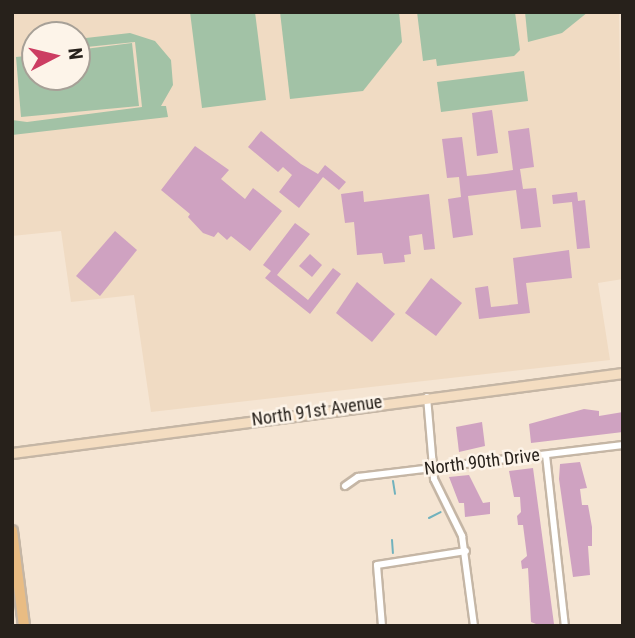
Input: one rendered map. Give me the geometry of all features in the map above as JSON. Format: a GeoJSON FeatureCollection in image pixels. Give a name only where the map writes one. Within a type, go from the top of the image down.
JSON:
{"type":"FeatureCollection","features":[{"type":"Feature","properties":{"kind":"main road","name":"North 91st Avenue"},"geometry":{"type":"LineString","coordinates":[[12,453],[623,373]]}},
{"type":"Feature","properties":{"kind":"main road"},"geometry":{"type":"LineString","coordinates":[[12,531],[24,626]]}},
{"type":"Feature","properties":{"kind":"street"},"geometry":{"type":"LineString","coordinates":[[427,397],[433,467],[438,490],[466,551],[474,626]]}},
{"type":"Feature","properties":{"kind":"street","name":"North 90th Drive"},"geometry":{"type":"LineString","coordinates":[[345,486],[358,477],[623,445]]}},
{"type":"Feature","properties":{"kind":"street"},"geometry":{"type":"LineString","coordinates":[[546,455],[565,626]]}},
{"type":"Feature","properties":{"kind":"street"},"geometry":{"type":"LineString","coordinates":[[382,626],[377,565],[466,551]]}},
{"type":"Feature","properties":{"kind":"shaded area"},"geometry":{"type":"Polygon","coordinates":[[[12,12],[619,12],[623,279],[598,283],[610,360],[151,412],[134,295],[71,302],[61,231],[12,236],[12,12]]]}},
{"type":"Feature","properties":{"kind":"green space"},"geometry":{"type":"Polygon","coordinates":[[[190,12],[255,12],[266,100],[202,108],[190,12]]]}},
{"type":"Feature","properties":{"kind":"green space"},"geometry":{"type":"Polygon","coordinates":[[[280,12],[399,12],[402,42],[363,91],[290,99],[280,12]]]}},
{"type":"Feature","properties":{"kind":"green space"},"geometry":{"type":"Polygon","coordinates":[[[417,12],[515,12],[520,50],[514,56],[437,66],[436,59],[423,61],[417,12]]]}},
{"type":"Feature","properties":{"kind":"green space"},"geometry":{"type":"Polygon","coordinates":[[[525,12],[588,12],[562,33],[528,42],[525,12]]]}},
{"type":"Feature","properties":{"kind":"green space"},"geometry":{"type":"Polygon","coordinates":[[[130,33],[155,41],[171,60],[173,85],[161,106],[166,106],[168,117],[12,135],[12,120],[27,122],[142,107],[135,42],[91,47],[91,37],[130,33]]]}},
{"type":"Feature","properties":{"kind":"green space"},"geometry":{"type":"Polygon","coordinates":[[[132,43],[139,106],[21,117],[16,57],[21,56],[21,91],[91,91],[91,48],[132,43]]]}},
{"type":"Feature","properties":{"kind":"green space"},"geometry":{"type":"Polygon","coordinates":[[[524,71],[528,101],[441,112],[437,82],[524,71]]]}},
{"type":"Feature","properties":{"kind":"building"},"geometry":{"type":"Polygon","coordinates":[[[492,110],[498,153],[477,156],[472,113],[492,110]]]}},
{"type":"Feature","properties":{"kind":"building"},"geometry":{"type":"Polygon","coordinates":[[[529,128],[534,167],[520,169],[523,189],[536,188],[541,227],[521,229],[516,190],[468,196],[473,235],[453,238],[448,199],[461,197],[459,177],[447,178],[442,139],[462,137],[467,176],[486,174],[513,170],[508,131],[529,128]]]}},
{"type":"Feature","properties":{"kind":"building"},"geometry":{"type":"Polygon","coordinates":[[[261,131],[301,164],[318,174],[325,165],[346,182],[339,190],[323,177],[299,208],[279,192],[292,175],[283,167],[278,172],[248,147],[261,131]]]}},
{"type":"Feature","properties":{"kind":"building"},"geometry":{"type":"Polygon","coordinates":[[[195,146],[229,170],[221,179],[245,199],[253,188],[282,211],[250,251],[231,236],[227,240],[218,232],[214,237],[203,233],[188,217],[190,214],[161,190],[195,146]]]}},
{"type":"Feature","properties":{"kind":"building"},"geometry":{"type":"Polygon","coordinates":[[[363,191],[364,202],[429,194],[435,249],[424,250],[422,234],[409,236],[411,254],[404,255],[405,262],[384,264],[382,253],[357,255],[354,222],[345,223],[341,194],[363,191]]]}},
{"type":"Feature","properties":{"kind":"building"},"geometry":{"type":"Polygon","coordinates":[[[577,192],[578,201],[585,200],[590,248],[577,249],[572,202],[553,204],[552,195],[577,192]]]}},
{"type":"Feature","properties":{"kind":"building"},"geometry":{"type":"Polygon","coordinates":[[[295,223],[310,234],[277,275],[308,300],[333,268],[341,274],[310,314],[265,278],[271,271],[263,265],[295,223]]]}},
{"type":"Feature","properties":{"kind":"building"},"geometry":{"type":"Polygon","coordinates":[[[115,231],[137,250],[100,296],[76,276],[115,231]]]}},
{"type":"Feature","properties":{"kind":"building"},"geometry":{"type":"Polygon","coordinates":[[[569,250],[572,278],[526,283],[530,313],[479,319],[475,288],[488,286],[491,307],[518,304],[513,258],[569,250]]]}},
{"type":"Feature","properties":{"kind":"building"},"geometry":{"type":"Polygon","coordinates":[[[310,254],[322,265],[312,277],[299,266],[310,254]]]}},
{"type":"Feature","properties":{"kind":"building"},"geometry":{"type":"Polygon","coordinates":[[[431,278],[462,303],[436,336],[405,313],[431,278]]]}},
{"type":"Feature","properties":{"kind":"building"},"geometry":{"type":"Polygon","coordinates":[[[357,282],[395,314],[372,342],[336,313],[357,282]]]}},
{"type":"Feature","properties":{"kind":"building"},"geometry":{"type":"Polygon","coordinates":[[[584,409],[599,411],[599,416],[623,412],[623,432],[531,443],[529,424],[584,409]]]}},
{"type":"Feature","properties":{"kind":"building"},"geometry":{"type":"Polygon","coordinates":[[[482,422],[485,446],[459,452],[456,427],[482,422]]]}},
{"type":"Feature","properties":{"kind":"building"},"geometry":{"type":"Polygon","coordinates":[[[580,462],[587,488],[580,489],[582,505],[588,505],[592,546],[588,546],[590,575],[573,577],[559,479],[560,464],[580,462]]]}},
{"type":"Feature","properties":{"kind":"building"},"geometry":{"type":"Polygon","coordinates":[[[533,468],[554,624],[541,626],[531,622],[528,568],[522,569],[521,561],[527,556],[523,525],[518,525],[517,516],[521,512],[520,497],[514,497],[509,471],[533,468]]]}},
{"type":"Feature","properties":{"kind":"building"},"geometry":{"type":"Polygon","coordinates":[[[469,475],[483,503],[490,502],[490,514],[465,517],[464,503],[459,503],[449,477],[469,475]]]}},
{"type":"Feature","properties":{"kind":"waterway"},"geometry":{"type":"LineString","coordinates":[[393,481],[395,494]]}},
{"type":"Feature","properties":{"kind":"waterway"},"geometry":{"type":"LineString","coordinates":[[429,518],[441,512]]}},
{"type":"Feature","properties":{"kind":"waterway"},"geometry":{"type":"LineString","coordinates":[[392,540],[393,553]]}}]}
